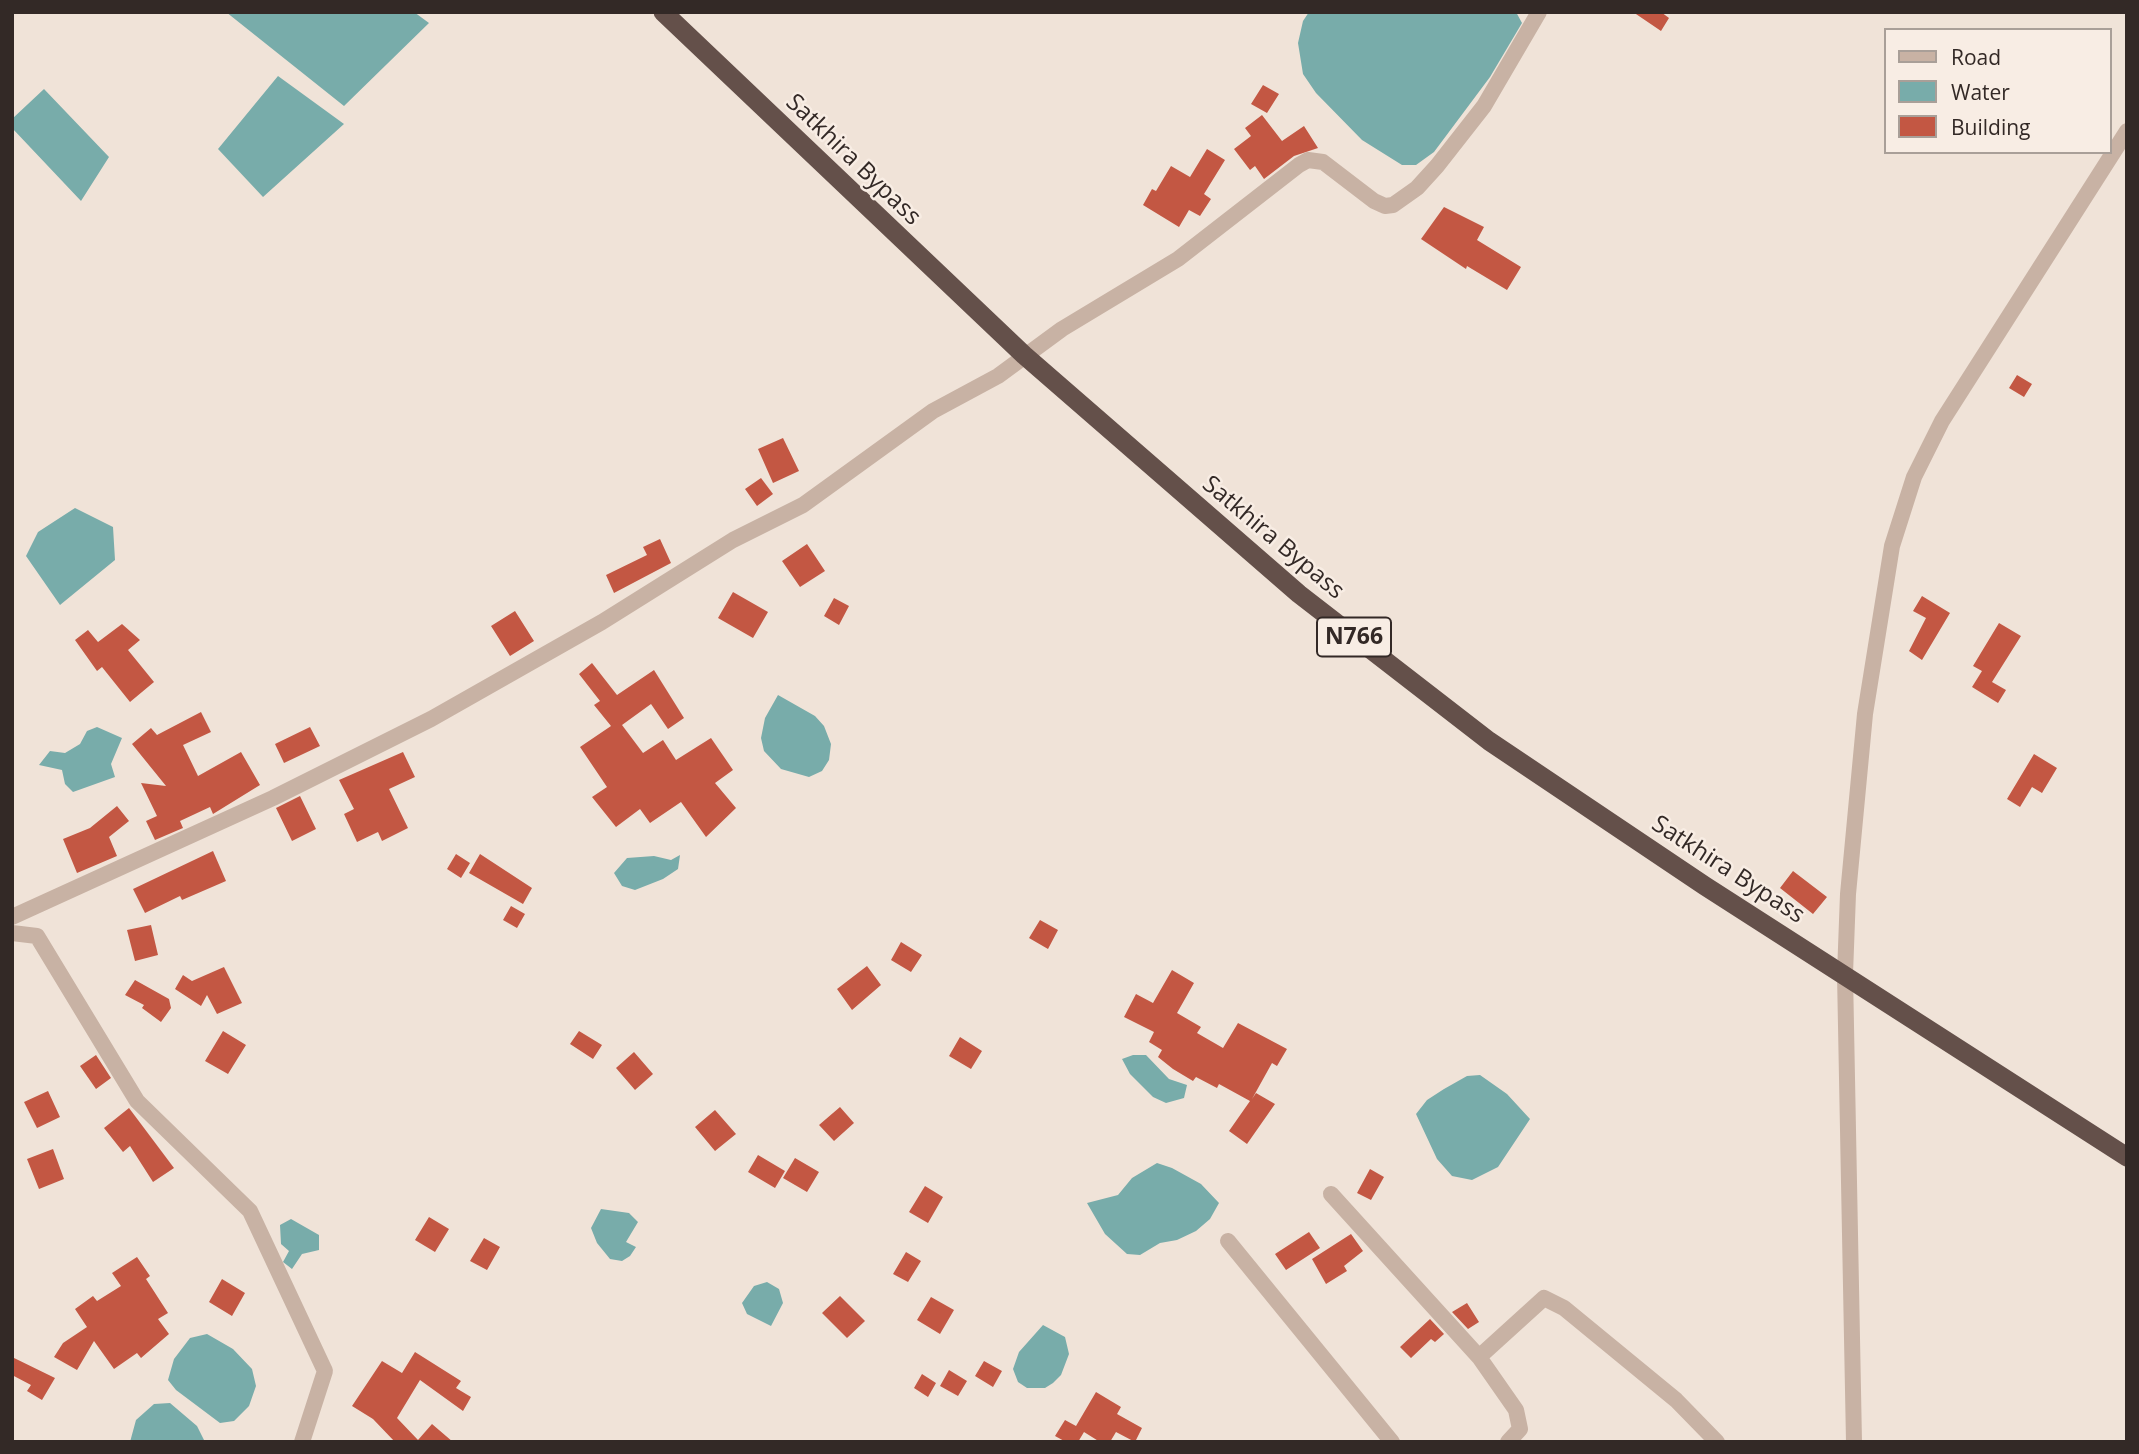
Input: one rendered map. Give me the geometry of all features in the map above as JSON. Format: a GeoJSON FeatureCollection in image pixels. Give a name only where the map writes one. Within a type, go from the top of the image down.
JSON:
{"type":"FeatureCollection","features":[{"type":"Feature","properties":{"kind":"highway","name":"Satkhira Bypass"},"geometry":{"type":"LineString","coordinates":[[663,12],[1024,355],[1299,594],[1489,741],[1705,886],[2127,1157]]}},
{"type":"Feature","properties":{"kind":"street"},"geometry":{"type":"LineString","coordinates":[[12,917],[273,798],[431,719],[602,622],[733,540],[803,505],[933,411],[998,376],[1024,355],[1178,259],[1308,160],[1323,162],[1374,201],[1385,206],[1393,205],[1430,173],[1476,117],[1539,12]]}},
{"type":"Feature","properties":{"kind":"street"},"geometry":{"type":"LineString","coordinates":[[1854,1442],[1845,974],[1848,894],[1865,714],[1892,546],[1914,477],[1942,421],[2127,131]]}},
{"type":"Feature","properties":{"kind":"street"},"geometry":{"type":"LineString","coordinates":[[12,933],[37,936],[137,1101],[250,1211],[325,1371],[302,1442]]}},
{"type":"Feature","properties":{"kind":"street"},"geometry":{"type":"LineString","coordinates":[[1331,1194],[1479,1357],[1516,1410],[1520,1429],[1507,1442]]}},
{"type":"Feature","properties":{"kind":"street"},"geometry":{"type":"LineString","coordinates":[[1228,1241],[1392,1442]]}},
{"type":"Feature","properties":{"kind":"street"},"geometry":{"type":"LineString","coordinates":[[1479,1357],[1544,1298],[1564,1308],[1676,1400],[1717,1442]]}},
{"type":"Feature","properties":{"kind":"water"},"geometry":{"type":"Polygon","coordinates":[[[226,12],[414,12],[429,23],[344,106],[226,12]]]}},
{"type":"Feature","properties":{"kind":"water"},"geometry":{"type":"Polygon","coordinates":[[[1309,12],[1516,12],[1522,23],[1490,77],[1434,152],[1416,165],[1402,165],[1362,140],[1316,93],[1303,74],[1298,43],[1303,21],[1309,12]]]}},
{"type":"Feature","properties":{"kind":"water"},"geometry":{"type":"Polygon","coordinates":[[[278,76],[344,124],[263,197],[218,149],[278,76]]]}},
{"type":"Feature","properties":{"kind":"water"},"geometry":{"type":"Polygon","coordinates":[[[44,89],[109,157],[81,201],[12,128],[12,119],[44,89]]]}},
{"type":"Feature","properties":{"kind":"water"},"geometry":{"type":"Polygon","coordinates":[[[75,508],[113,527],[115,560],[60,605],[26,556],[38,532],[75,508]]]}},
{"type":"Feature","properties":{"kind":"water"},"geometry":{"type":"Polygon","coordinates":[[[778,695],[815,716],[824,726],[831,744],[829,760],[822,771],[809,777],[781,769],[764,751],[761,738],[765,718],[778,695]]]}},
{"type":"Feature","properties":{"kind":"water"},"geometry":{"type":"Polygon","coordinates":[[[97,727],[122,738],[111,764],[115,777],[73,792],[65,784],[62,770],[39,765],[50,751],[65,753],[80,744],[87,731],[97,727]]]}},
{"type":"Feature","properties":{"kind":"water"},"geometry":{"type":"Polygon","coordinates":[[[680,855],[678,869],[663,879],[635,890],[622,886],[614,873],[627,858],[654,856],[671,860],[680,855]]]}},
{"type":"Feature","properties":{"kind":"water"},"geometry":{"type":"Polygon","coordinates":[[[1133,1055],[1146,1055],[1169,1079],[1187,1085],[1184,1098],[1166,1103],[1153,1097],[1130,1074],[1122,1059],[1133,1055]]]}},
{"type":"Feature","properties":{"kind":"water"},"geometry":{"type":"Polygon","coordinates":[[[1480,1075],[1507,1094],[1530,1119],[1498,1167],[1472,1180],[1452,1176],[1437,1159],[1416,1114],[1427,1100],[1444,1089],[1467,1076],[1480,1075]]]}},
{"type":"Feature","properties":{"kind":"water"},"geometry":{"type":"Polygon","coordinates":[[[1157,1163],[1201,1184],[1219,1203],[1210,1219],[1196,1231],[1177,1240],[1160,1243],[1140,1255],[1127,1254],[1105,1234],[1087,1203],[1118,1195],[1132,1178],[1157,1163]]]}},
{"type":"Feature","properties":{"kind":"water"},"geometry":{"type":"Polygon","coordinates":[[[601,1209],[629,1213],[638,1222],[626,1242],[636,1247],[630,1256],[622,1261],[610,1259],[597,1243],[591,1228],[601,1209]]]}},
{"type":"Feature","properties":{"kind":"water"},"geometry":{"type":"Polygon","coordinates":[[[291,1219],[319,1235],[319,1250],[302,1254],[292,1269],[283,1262],[289,1251],[281,1244],[280,1225],[291,1219]]]}},
{"type":"Feature","properties":{"kind":"water"},"geometry":{"type":"Polygon","coordinates":[[[767,1282],[779,1289],[783,1303],[771,1326],[747,1314],[742,1303],[754,1286],[767,1282]]]}},
{"type":"Feature","properties":{"kind":"water"},"geometry":{"type":"Polygon","coordinates":[[[1043,1325],[1065,1337],[1069,1354],[1061,1375],[1053,1383],[1045,1388],[1027,1388],[1018,1382],[1013,1369],[1019,1352],[1043,1325]]]}},
{"type":"Feature","properties":{"kind":"water"},"geometry":{"type":"Polygon","coordinates":[[[207,1334],[233,1349],[252,1369],[256,1386],[249,1406],[234,1421],[220,1423],[176,1390],[168,1380],[174,1359],[190,1338],[207,1334]]]}},
{"type":"Feature","properties":{"kind":"water"},"geometry":{"type":"Polygon","coordinates":[[[170,1403],[197,1426],[205,1442],[130,1442],[136,1420],[154,1404],[170,1403]]]}},
{"type":"Feature","properties":{"kind":"building"},"geometry":{"type":"Polygon","coordinates":[[[1633,12],[1661,12],[1669,18],[1661,31],[1633,12]]]}},
{"type":"Feature","properties":{"kind":"building"},"geometry":{"type":"Polygon","coordinates":[[[1263,85],[1279,94],[1267,113],[1251,104],[1263,85]]]}},
{"type":"Feature","properties":{"kind":"building"},"geometry":{"type":"Polygon","coordinates":[[[1262,115],[1282,141],[1304,126],[1318,148],[1294,156],[1264,179],[1255,166],[1250,170],[1234,149],[1251,136],[1245,128],[1262,115]]]}},
{"type":"Feature","properties":{"kind":"building"},"geometry":{"type":"Polygon","coordinates":[[[1207,149],[1225,160],[1204,194],[1211,199],[1200,216],[1189,210],[1179,227],[1143,205],[1152,189],[1156,191],[1171,166],[1190,177],[1207,149]]]}},
{"type":"Feature","properties":{"kind":"building"},"geometry":{"type":"Polygon","coordinates":[[[1444,207],[1484,227],[1477,240],[1521,267],[1507,290],[1467,266],[1466,269],[1421,239],[1444,207]]]}},
{"type":"Feature","properties":{"kind":"building"},"geometry":{"type":"Polygon","coordinates":[[[2017,375],[2032,384],[2024,397],[2009,388],[2017,375]]]}},
{"type":"Feature","properties":{"kind":"building"},"geometry":{"type":"Polygon","coordinates":[[[783,438],[799,471],[773,483],[758,449],[783,438]]]}},
{"type":"Feature","properties":{"kind":"building"},"geometry":{"type":"Polygon","coordinates":[[[761,478],[773,494],[757,506],[745,489],[761,478]]]}},
{"type":"Feature","properties":{"kind":"building"},"geometry":{"type":"Polygon","coordinates":[[[660,539],[671,563],[614,593],[606,575],[647,555],[643,547],[660,539]]]}},
{"type":"Feature","properties":{"kind":"building"},"geometry":{"type":"Polygon","coordinates":[[[807,544],[825,571],[800,587],[782,561],[807,544]]]}},
{"type":"Feature","properties":{"kind":"building"},"geometry":{"type":"Polygon","coordinates":[[[733,592],[768,612],[753,638],[718,618],[733,592]]]}},
{"type":"Feature","properties":{"kind":"building"},"geometry":{"type":"Polygon","coordinates":[[[1922,596],[1950,613],[1922,660],[1909,651],[1926,618],[1913,611],[1922,596]]]}},
{"type":"Feature","properties":{"kind":"building"},"geometry":{"type":"Polygon","coordinates":[[[834,598],[849,606],[839,625],[824,616],[834,598]]]}},
{"type":"Feature","properties":{"kind":"building"},"geometry":{"type":"Polygon","coordinates":[[[515,611],[534,641],[510,656],[491,626],[515,611]]]}},
{"type":"Feature","properties":{"kind":"building"},"geometry":{"type":"Polygon","coordinates":[[[1999,623],[2021,636],[1992,682],[2006,690],[1998,703],[1972,687],[1982,671],[1973,666],[1999,623]]]}},
{"type":"Feature","properties":{"kind":"building"},"geometry":{"type":"Polygon","coordinates":[[[122,624],[140,640],[128,650],[154,682],[130,702],[102,667],[97,671],[75,640],[88,630],[98,642],[122,624]]]}},
{"type":"Feature","properties":{"kind":"building"},"geometry":{"type":"Polygon","coordinates":[[[592,663],[617,695],[654,670],[684,718],[668,729],[651,704],[622,725],[643,753],[663,740],[676,760],[711,738],[733,770],[715,783],[736,808],[706,837],[681,802],[650,823],[640,809],[616,827],[592,797],[607,787],[580,747],[611,726],[594,705],[600,701],[579,674],[592,663]]]}},
{"type":"Feature","properties":{"kind":"building"},"geometry":{"type":"Polygon","coordinates":[[[201,712],[211,732],[183,745],[198,776],[241,752],[260,785],[213,814],[210,807],[180,821],[183,828],[155,840],[146,821],[157,816],[141,783],[166,786],[132,744],[151,728],[157,735],[201,712]]]}},
{"type":"Feature","properties":{"kind":"building"},"geometry":{"type":"Polygon","coordinates":[[[310,727],[320,746],[284,763],[275,744],[310,727]]]}},
{"type":"Feature","properties":{"kind":"building"},"geometry":{"type":"Polygon","coordinates":[[[403,752],[415,777],[389,789],[408,828],[382,841],[378,832],[357,842],[344,814],[354,809],[339,780],[403,752]]]}},
{"type":"Feature","properties":{"kind":"building"},"geometry":{"type":"Polygon","coordinates":[[[2034,754],[2057,768],[2042,793],[2032,787],[2020,807],[2007,799],[2034,754]]]}},
{"type":"Feature","properties":{"kind":"building"},"geometry":{"type":"Polygon","coordinates":[[[300,796],[316,829],[292,841],[276,808],[300,796]]]}},
{"type":"Feature","properties":{"kind":"building"},"geometry":{"type":"Polygon","coordinates":[[[117,806],[129,821],[109,837],[117,856],[77,873],[63,839],[90,828],[117,806]]]}},
{"type":"Feature","properties":{"kind":"building"},"geometry":{"type":"Polygon","coordinates":[[[213,851],[226,881],[182,900],[180,896],[145,913],[133,889],[213,851]]]}},
{"type":"Feature","properties":{"kind":"building"},"geometry":{"type":"Polygon","coordinates":[[[456,854],[470,863],[461,878],[447,869],[456,854]]]}},
{"type":"Feature","properties":{"kind":"building"},"geometry":{"type":"Polygon","coordinates":[[[480,854],[532,888],[523,904],[469,873],[480,854]]]}},
{"type":"Feature","properties":{"kind":"building"},"geometry":{"type":"Polygon","coordinates":[[[1793,871],[1827,897],[1813,914],[1780,888],[1793,871]]]}},
{"type":"Feature","properties":{"kind":"building"},"geometry":{"type":"Polygon","coordinates":[[[511,906],[525,914],[517,928],[503,920],[511,906]]]}},
{"type":"Feature","properties":{"kind":"building"},"geometry":{"type":"Polygon","coordinates":[[[1040,920],[1058,930],[1048,949],[1029,938],[1040,920]]]}},
{"type":"Feature","properties":{"kind":"building"},"geometry":{"type":"Polygon","coordinates":[[[151,925],[158,955],[135,961],[127,930],[151,925]]]}},
{"type":"Feature","properties":{"kind":"building"},"geometry":{"type":"Polygon","coordinates":[[[901,942],[922,955],[911,972],[891,960],[901,942]]]}},
{"type":"Feature","properties":{"kind":"building"},"geometry":{"type":"Polygon","coordinates":[[[867,966],[881,985],[852,1010],[837,989],[867,966]]]}},
{"type":"Feature","properties":{"kind":"building"},"geometry":{"type":"Polygon","coordinates":[[[224,967],[242,1003],[217,1014],[207,995],[201,1006],[175,989],[183,975],[192,981],[224,967]]]}},
{"type":"Feature","properties":{"kind":"building"},"geometry":{"type":"Polygon","coordinates":[[[1172,970],[1194,983],[1177,1013],[1201,1027],[1197,1033],[1223,1048],[1238,1023],[1287,1049],[1277,1066],[1272,1063],[1252,1099],[1256,1093],[1275,1104],[1247,1144],[1229,1131],[1250,1101],[1219,1084],[1217,1088],[1196,1077],[1193,1081],[1173,1069],[1158,1057],[1162,1050],[1149,1042],[1154,1032],[1124,1017],[1136,994],[1153,1003],[1172,970]]]}},
{"type":"Feature","properties":{"kind":"building"},"geometry":{"type":"Polygon","coordinates":[[[135,980],[169,999],[171,1008],[161,1022],[142,1008],[144,1005],[125,995],[135,980]]]}},
{"type":"Feature","properties":{"kind":"building"},"geometry":{"type":"Polygon","coordinates":[[[223,1031],[246,1045],[228,1074],[205,1061],[223,1031]]]}},
{"type":"Feature","properties":{"kind":"building"},"geometry":{"type":"Polygon","coordinates":[[[579,1031],[602,1045],[593,1059],[570,1044],[579,1031]]]}},
{"type":"Feature","properties":{"kind":"building"},"geometry":{"type":"Polygon","coordinates":[[[960,1037],[982,1051],[971,1069],[949,1056],[960,1037]]]}},
{"type":"Feature","properties":{"kind":"building"},"geometry":{"type":"Polygon","coordinates":[[[634,1052],[653,1074],[635,1090],[616,1068],[634,1052]]]}},
{"type":"Feature","properties":{"kind":"building"},"geometry":{"type":"Polygon","coordinates":[[[96,1055],[111,1078],[96,1089],[80,1066],[96,1055]]]}},
{"type":"Feature","properties":{"kind":"building"},"geometry":{"type":"Polygon","coordinates":[[[48,1091],[60,1117],[37,1128],[24,1102],[48,1091]]]}},
{"type":"Feature","properties":{"kind":"building"},"geometry":{"type":"Polygon","coordinates":[[[840,1107],[854,1123],[834,1141],[819,1125],[840,1107]]]}},
{"type":"Feature","properties":{"kind":"building"},"geometry":{"type":"Polygon","coordinates":[[[129,1108],[174,1168],[153,1182],[130,1146],[123,1152],[104,1128],[129,1108]]]}},
{"type":"Feature","properties":{"kind":"building"},"geometry":{"type":"Polygon","coordinates":[[[715,1110],[736,1134],[715,1151],[695,1127],[715,1110]]]}},
{"type":"Feature","properties":{"kind":"building"},"geometry":{"type":"Polygon","coordinates":[[[53,1149],[64,1179],[39,1189],[27,1159],[53,1149]]]}},
{"type":"Feature","properties":{"kind":"building"},"geometry":{"type":"Polygon","coordinates":[[[758,1155],[785,1171],[775,1188],[748,1172],[758,1155]]]}},
{"type":"Feature","properties":{"kind":"building"},"geometry":{"type":"Polygon","coordinates":[[[795,1158],[819,1172],[807,1192],[783,1178],[795,1158]]]}},
{"type":"Feature","properties":{"kind":"building"},"geometry":{"type":"Polygon","coordinates":[[[1370,1169],[1384,1177],[1371,1200],[1357,1193],[1370,1169]]]}},
{"type":"Feature","properties":{"kind":"building"},"geometry":{"type":"Polygon","coordinates":[[[925,1186],[943,1197],[928,1223],[909,1212],[925,1186]]]}},
{"type":"Feature","properties":{"kind":"building"},"geometry":{"type":"Polygon","coordinates":[[[429,1217],[449,1229],[435,1252],[415,1240],[429,1217]]]}},
{"type":"Feature","properties":{"kind":"building"},"geometry":{"type":"Polygon","coordinates":[[[1309,1232],[1320,1248],[1286,1270],[1275,1254],[1309,1232]]]}},
{"type":"Feature","properties":{"kind":"building"},"geometry":{"type":"Polygon","coordinates":[[[1351,1234],[1363,1251],[1344,1266],[1347,1271],[1326,1284],[1312,1259],[1351,1234]]]}},
{"type":"Feature","properties":{"kind":"building"},"geometry":{"type":"Polygon","coordinates":[[[484,1238],[500,1247],[487,1270],[470,1261],[484,1238]]]}},
{"type":"Feature","properties":{"kind":"building"},"geometry":{"type":"Polygon","coordinates":[[[906,1252],[921,1261],[908,1282],[893,1274],[906,1252]]]}},
{"type":"Feature","properties":{"kind":"building"},"geometry":{"type":"Polygon","coordinates":[[[137,1257],[150,1276],[146,1279],[168,1313],[158,1319],[169,1334],[141,1358],[137,1353],[114,1369],[94,1341],[77,1370],[54,1357],[63,1343],[87,1327],[75,1309],[93,1296],[97,1301],[121,1286],[112,1273],[137,1257]]]}},
{"type":"Feature","properties":{"kind":"building"},"geometry":{"type":"Polygon","coordinates":[[[222,1279],[245,1293],[232,1316],[209,1302],[222,1279]]]}},
{"type":"Feature","properties":{"kind":"building"},"geometry":{"type":"Polygon","coordinates":[[[840,1296],[865,1321],[847,1338],[822,1313],[840,1296]]]}},
{"type":"Feature","properties":{"kind":"building"},"geometry":{"type":"Polygon","coordinates":[[[931,1297],[954,1310],[940,1334],[917,1320],[931,1297]]]}},
{"type":"Feature","properties":{"kind":"building"},"geometry":{"type":"Polygon","coordinates":[[[1467,1303],[1479,1322],[1468,1329],[1452,1312],[1467,1303]]]}},
{"type":"Feature","properties":{"kind":"building"},"geometry":{"type":"Polygon","coordinates":[[[1430,1319],[1444,1334],[1435,1342],[1431,1339],[1411,1358],[1400,1347],[1430,1319]]]}},
{"type":"Feature","properties":{"kind":"building"},"geometry":{"type":"Polygon","coordinates":[[[415,1352],[461,1381],[456,1388],[471,1397],[463,1411],[420,1380],[397,1418],[418,1440],[432,1424],[453,1442],[395,1442],[373,1419],[352,1406],[382,1361],[402,1373],[415,1352]]]}},
{"type":"Feature","properties":{"kind":"building"},"geometry":{"type":"Polygon","coordinates":[[[12,1357],[55,1378],[42,1400],[27,1391],[31,1385],[12,1375],[12,1357]]]}},
{"type":"Feature","properties":{"kind":"building"},"geometry":{"type":"Polygon","coordinates":[[[984,1361],[1002,1371],[993,1387],[975,1376],[984,1361]]]}},
{"type":"Feature","properties":{"kind":"building"},"geometry":{"type":"Polygon","coordinates":[[[949,1370],[967,1381],[958,1396],[940,1386],[949,1370]]]}},
{"type":"Feature","properties":{"kind":"building"},"geometry":{"type":"Polygon","coordinates":[[[922,1374],[936,1383],[928,1397],[914,1388],[922,1374]]]}},
{"type":"Feature","properties":{"kind":"building"},"geometry":{"type":"Polygon","coordinates":[[[1096,1392],[1121,1407],[1117,1414],[1142,1428],[1135,1442],[1116,1432],[1110,1442],[1100,1442],[1084,1432],[1078,1442],[1066,1442],[1055,1436],[1065,1420],[1076,1426],[1096,1392]]]}}]}
